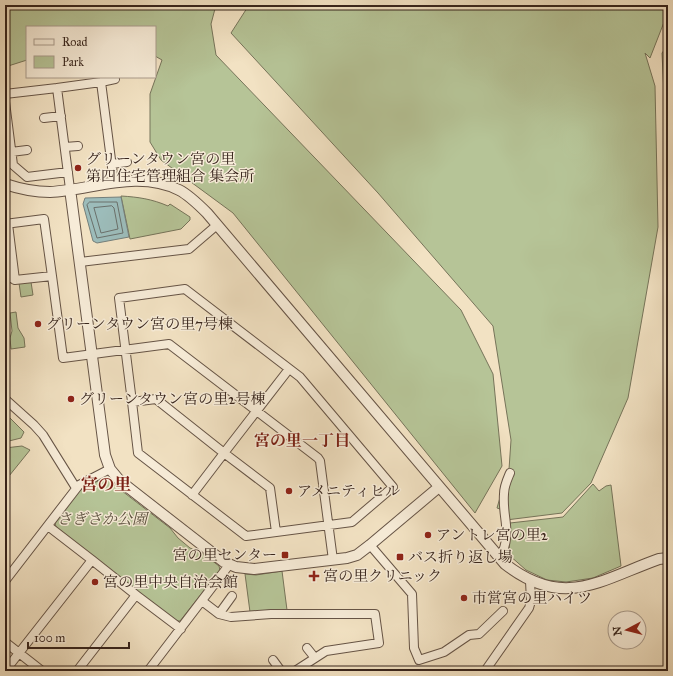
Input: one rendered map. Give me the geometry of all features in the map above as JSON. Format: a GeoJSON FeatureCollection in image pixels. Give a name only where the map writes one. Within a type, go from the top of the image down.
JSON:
{"type":"FeatureCollection","features":[{"type":"Feature","properties":{"kind":"street"},"geometry":{"type":"LineString","coordinates":[[5,94],[115,79]]}},
{"type":"Feature","properties":{"kind":"street"},"geometry":{"type":"LineString","coordinates":[[101,82],[114,183]]}},
{"type":"Feature","properties":{"kind":"street"},"geometry":{"type":"LineString","coordinates":[[57,88],[104,456],[110,469],[120,481],[229,564],[254,569],[347,558],[356,555],[439,487]]}},
{"type":"Feature","properties":{"kind":"street"},"geometry":{"type":"LineString","coordinates":[[5,102],[7,129],[13,165],[27,177],[68,172]]}},
{"type":"Feature","properties":{"kind":"street"},"geometry":{"type":"LineString","coordinates":[[44,118],[61,116]]}},
{"type":"Feature","properties":{"kind":"street"},"geometry":{"type":"LineString","coordinates":[[65,147],[78,146]]}},
{"type":"Feature","properties":{"kind":"street"},"geometry":{"type":"LineString","coordinates":[[12,152],[27,150]]}},
{"type":"Feature","properties":{"kind":"street"},"geometry":{"type":"LineString","coordinates":[[112,164],[127,162]]}},
{"type":"Feature","properties":{"kind":"street"},"geometry":{"type":"LineString","coordinates":[[5,184],[16,188],[50,192],[114,183],[140,181],[156,182],[180,191],[191,199],[217,225],[500,558],[510,568],[530,581],[550,587],[568,589],[580,588],[601,583],[659,559],[668,558]]}},
{"type":"Feature","properties":{"kind":"street"},"geometry":{"type":"LineString","coordinates":[[15,280],[6,224],[44,219],[63,358],[169,344],[318,458],[320,461],[332,560]]}},
{"type":"Feature","properties":{"kind":"street"},"geometry":{"type":"LineString","coordinates":[[80,262],[189,249],[217,225]]}},
{"type":"Feature","properties":{"kind":"street"},"geometry":{"type":"LineString","coordinates":[[5,275],[15,280],[52,276]]}},
{"type":"Feature","properties":{"kind":"street"},"geometry":{"type":"LineString","coordinates":[[184,289],[300,377],[393,487],[352,522],[246,536],[138,453],[125,350],[119,298],[184,289]]}},
{"type":"Feature","properties":{"kind":"street"},"geometry":{"type":"LineString","coordinates":[[192,495],[289,369]]}},
{"type":"Feature","properties":{"kind":"street"},"geometry":{"type":"LineString","coordinates":[[5,399],[30,421],[43,435],[76,488]]}},
{"type":"Feature","properties":{"kind":"street"},"geometry":{"type":"LineString","coordinates":[[132,402],[156,399],[270,488],[276,532]]}},
{"type":"Feature","properties":{"kind":"street"},"geometry":{"type":"LineString","coordinates":[[5,580],[76,488],[110,469]]}},
{"type":"Feature","properties":{"kind":"street"},"geometry":{"type":"LineString","coordinates":[[500,558],[505,550],[508,537],[504,492],[510,473]]}},
{"type":"Feature","properties":{"kind":"street"},"geometry":{"type":"LineString","coordinates":[[48,526],[181,629]]}},
{"type":"Feature","properties":{"kind":"street"},"geometry":{"type":"LineString","coordinates":[[370,545],[412,594],[414,648],[416,661],[444,652],[469,635],[479,634],[489,622],[503,611]]}},
{"type":"Feature","properties":{"kind":"street"},"geometry":{"type":"LineString","coordinates":[[6,671],[92,560]]}},
{"type":"Feature","properties":{"kind":"street"},"geometry":{"type":"LineString","coordinates":[[148,671],[229,564]]}},
{"type":"Feature","properties":{"kind":"street"},"geometry":{"type":"LineString","coordinates":[[485,671],[529,608],[531,601],[530,581]]}},
{"type":"Feature","properties":{"kind":"street"},"geometry":{"type":"LineString","coordinates":[[76,671],[136,595]]}},
{"type":"Feature","properties":{"kind":"street"},"geometry":{"type":"LineString","coordinates":[[219,614],[232,596]]}},
{"type":"Feature","properties":{"kind":"street"},"geometry":{"type":"LineString","coordinates":[[202,600],[219,614],[227,617],[271,614],[375,614],[379,643],[344,644],[326,651],[295,671]]}},
{"type":"Feature","properties":{"kind":"street"},"geometry":{"type":"LineString","coordinates":[[5,642],[42,671]]}},
{"type":"Feature","properties":{"kind":"street"},"geometry":{"type":"LineString","coordinates":[[307,648],[315,658]]}},
{"type":"Feature","properties":{"kind":"street"},"geometry":{"type":"LineString","coordinates":[[273,660],[281,671]]}},
{"type":"Feature","properties":{"kind":"green space"},"geometry":{"type":"Polygon","coordinates":[[[5,5],[216,5],[211,24],[216,55],[461,310],[493,374],[502,466],[475,513],[233,213],[161,160],[150,142],[150,94],[162,60],[156,57],[156,26],[26,26],[26,60],[5,67],[5,5]]]}},
{"type":"Feature","properties":{"kind":"green space"},"geometry":{"type":"Polygon","coordinates":[[[249,5],[622,5],[626,9],[627,5],[668,5],[668,12],[650,58],[645,53],[655,86],[658,227],[628,398],[591,483],[562,513],[506,520],[506,511],[497,508],[501,494],[508,484],[511,440],[493,326],[378,193],[231,33],[249,5]]]}},
{"type":"Feature","properties":{"kind":"green space"},"geometry":{"type":"Polygon","coordinates":[[[668,45],[668,177],[662,53],[668,45]]]}},
{"type":"Feature","properties":{"kind":"green space"},"geometry":{"type":"Polygon","coordinates":[[[121,196],[145,199],[168,206],[170,204],[190,217],[190,220],[181,229],[130,239],[121,196]]]}},
{"type":"Feature","properties":{"kind":"green space"},"geometry":{"type":"Polygon","coordinates":[[[31,282],[33,295],[21,297],[19,283],[31,282]]]}},
{"type":"Feature","properties":{"kind":"green space"},"geometry":{"type":"Polygon","coordinates":[[[16,312],[18,328],[24,338],[25,347],[11,349],[10,338],[12,331],[10,313],[16,312]]]}},
{"type":"Feature","properties":{"kind":"green space"},"geometry":{"type":"Polygon","coordinates":[[[5,413],[24,432],[21,438],[5,442],[5,413]]]}},
{"type":"Feature","properties":{"kind":"green space"},"geometry":{"type":"Polygon","coordinates":[[[22,446],[30,450],[5,481],[5,448],[22,446]]]}},
{"type":"Feature","properties":{"kind":"green space","name":"さぎさか公園"},"geometry":{"type":"Polygon","coordinates":[[[104,478],[109,478],[113,484],[170,528],[178,538],[190,548],[202,553],[219,566],[220,570],[180,621],[176,621],[56,527],[55,523],[80,490],[104,478]]]}},
{"type":"Feature","properties":{"kind":"green space"},"geometry":{"type":"Polygon","coordinates":[[[593,484],[599,491],[606,486],[611,485],[621,566],[593,578],[566,582],[547,580],[526,570],[509,555],[510,523],[563,517],[593,484]]]}},
{"type":"Feature","properties":{"kind":"green space"},"geometry":{"type":"Polygon","coordinates":[[[282,571],[287,610],[250,612],[245,574],[256,575],[282,571]]]}},
{"type":"Feature","properties":{"kind":"water"},"geometry":{"type":"Polygon","coordinates":[[[121,197],[129,237],[97,243],[93,241],[83,204],[85,198],[121,197]]]}},
{"type":"Feature","properties":{"kind":"place","name":"グリーンタウン宮の里 第四住宅管理組合 集会所"},"geometry":{"type":"Point","coordinates":[78,168]}},
{"type":"Feature","properties":{"kind":"place","name":"グリーンタウン宮の里7号棟"},"geometry":{"type":"Point","coordinates":[38,324]}},
{"type":"Feature","properties":{"kind":"place","name":"グリーンタウン宮の里2号棟"},"geometry":{"type":"Point","coordinates":[71,399]}},
{"type":"Feature","properties":{"kind":"place","name":"アメニティヒル"},"geometry":{"type":"Point","coordinates":[289,491]}},
{"type":"Feature","properties":{"kind":"place","name":"アントレ宮の里2"},"geometry":{"type":"Point","coordinates":[428,535]}},
{"type":"Feature","properties":{"kind":"place","name":"宮の里センター"},"geometry":{"type":"Point","coordinates":[285,555]}},
{"type":"Feature","properties":{"kind":"place","name":"バス折り返し場"},"geometry":{"type":"Point","coordinates":[400,557]}},
{"type":"Feature","properties":{"kind":"place","name":"宮の里クリニック"},"geometry":{"type":"Point","coordinates":[314,576]}},
{"type":"Feature","properties":{"kind":"place","name":"宮の里中央自治会館"},"geometry":{"type":"Point","coordinates":[95,582]}},
{"type":"Feature","properties":{"kind":"place","name":"市営宮の里ハイツ"},"geometry":{"type":"Point","coordinates":[464,598]}},
{"type":"Feature","properties":{"kind":"district","name":"宮の里一丁目"},"geometry":{"type":"Point","coordinates":[302,440]}},
{"type":"Feature","properties":{"kind":"district","name":"宮の里"},"geometry":{"type":"Point","coordinates":[106,484]}}]}
